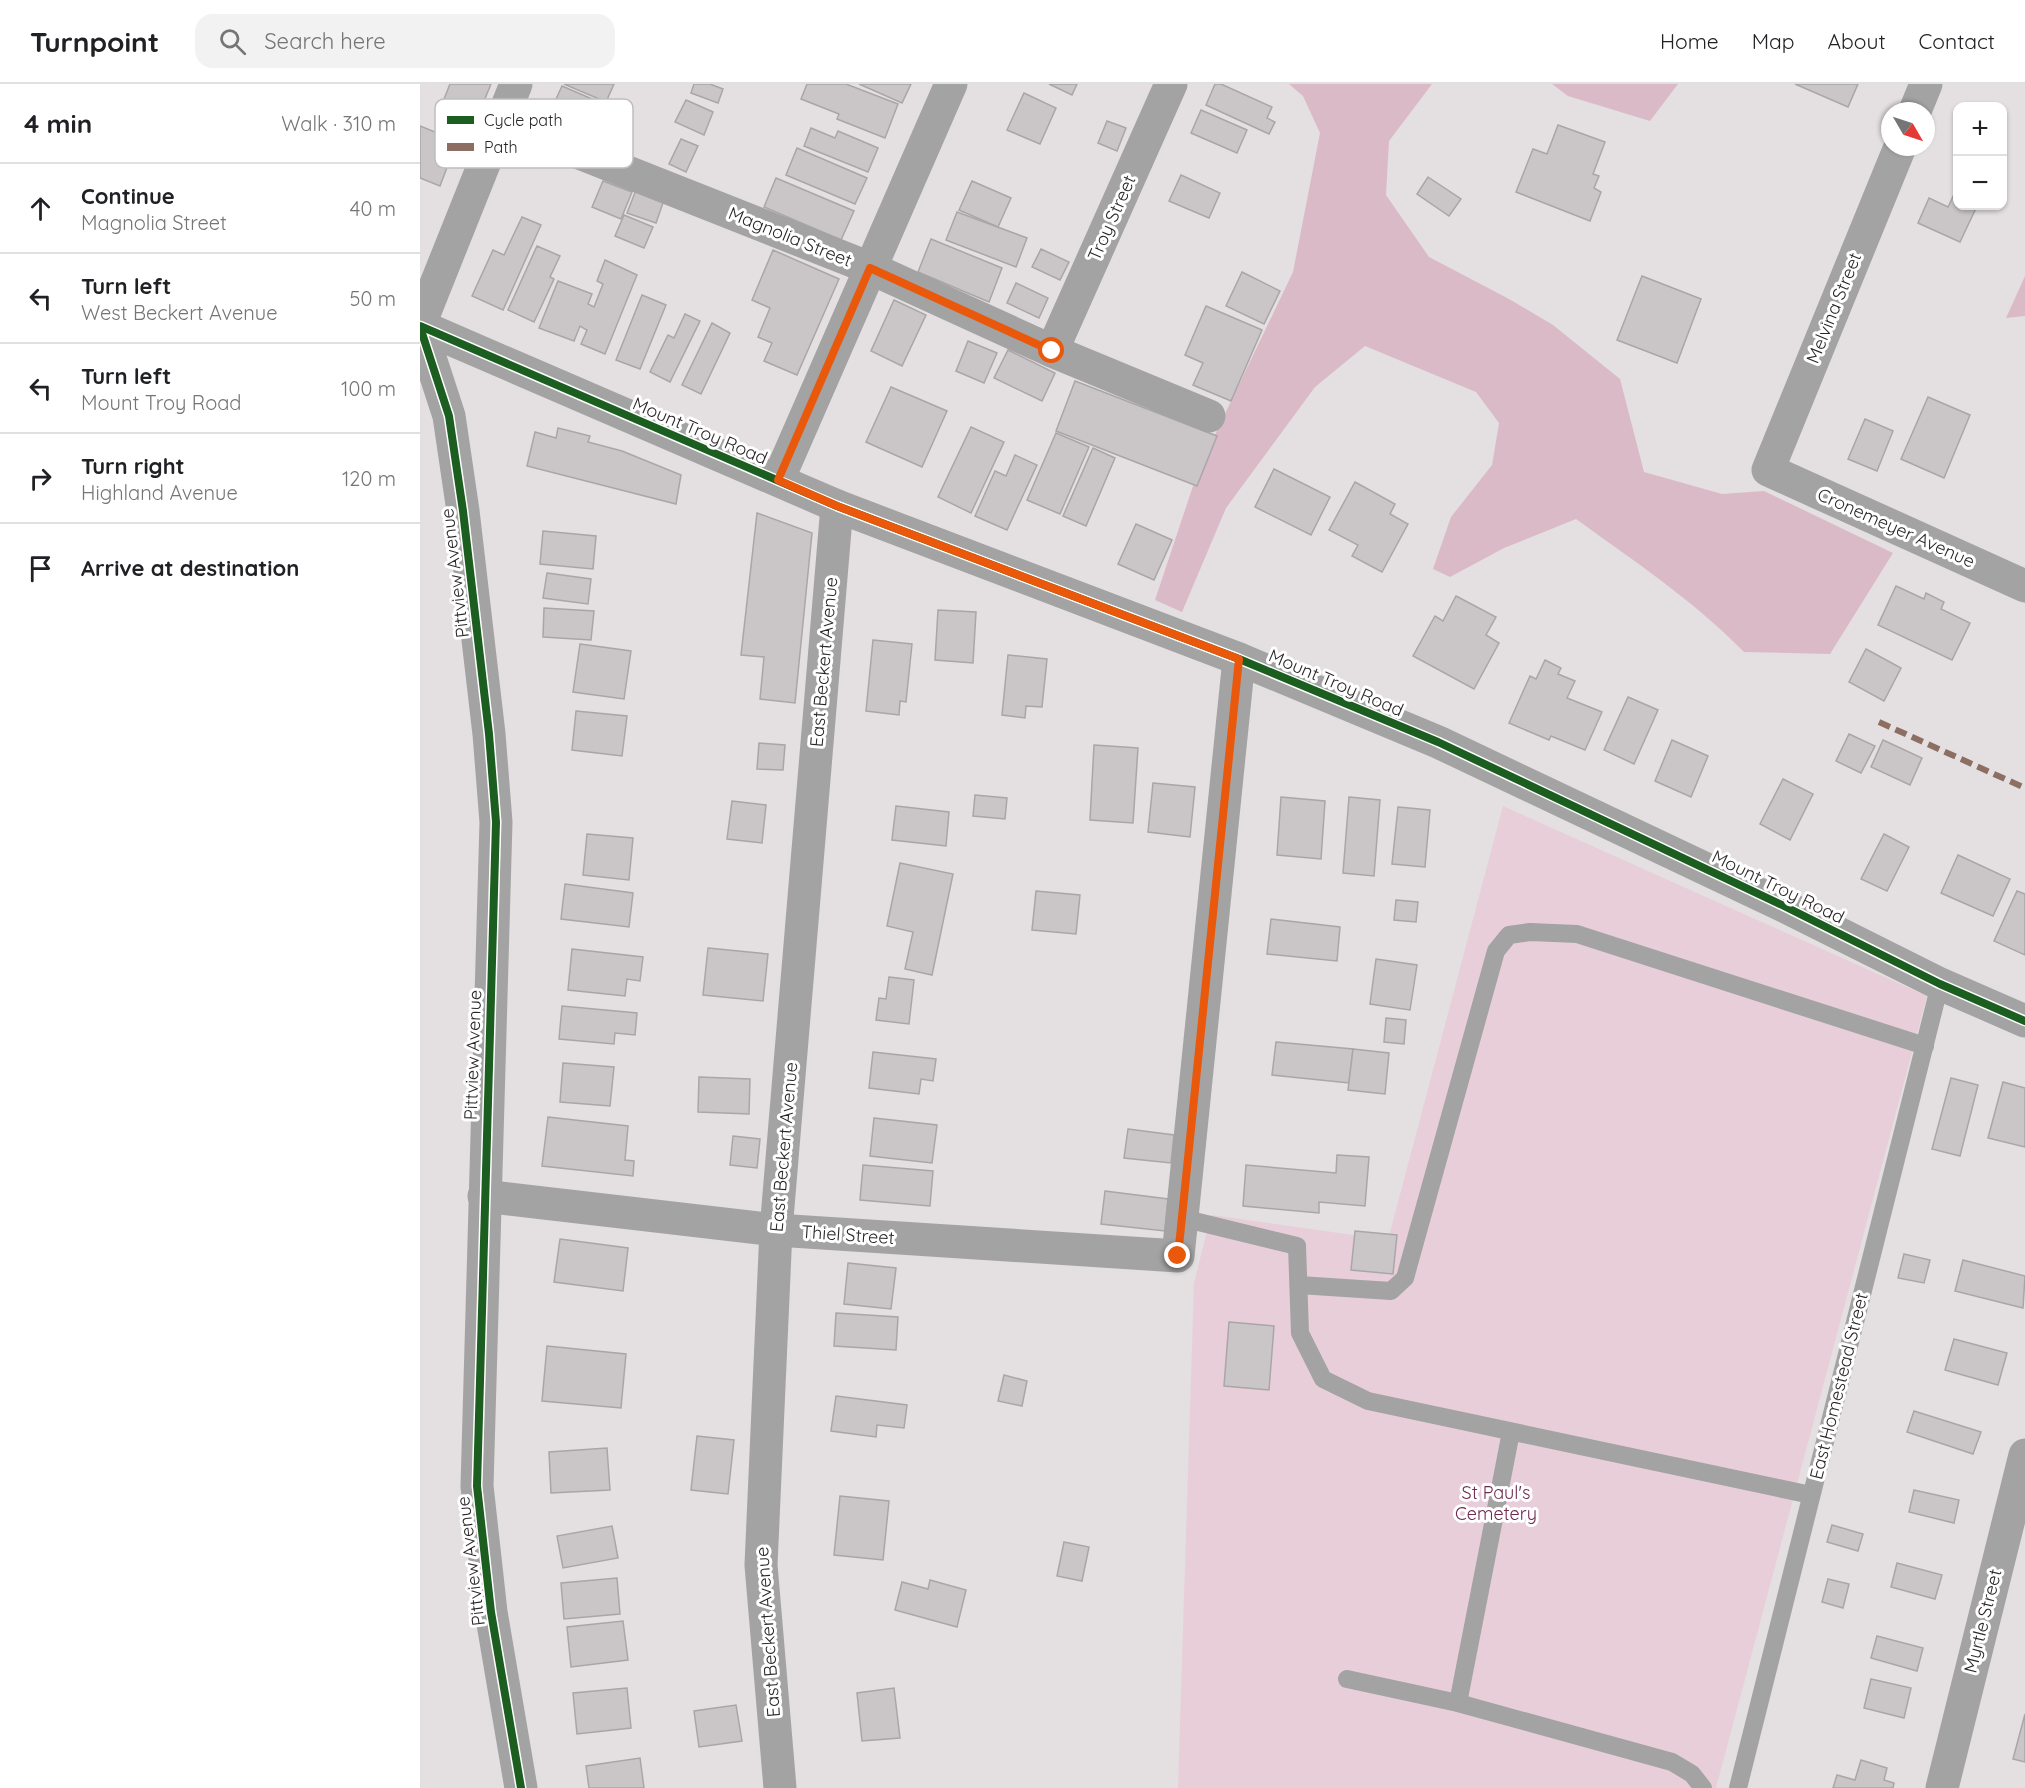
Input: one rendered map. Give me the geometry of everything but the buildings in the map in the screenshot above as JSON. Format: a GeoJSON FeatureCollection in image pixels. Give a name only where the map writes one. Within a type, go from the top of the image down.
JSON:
{"type":"FeatureCollection","features":[{"type":"Feature","properties":{"kind":"street"},"geometry":{"type":"LineString","coordinates":[[510,99],[516,84]]}},
{"type":"Feature","properties":{"kind":"street"},"geometry":{"type":"LineString","coordinates":[[778,480],[951,84]]}},
{"type":"Feature","properties":{"kind":"street","name":"Troy Street"},"geometry":{"type":"LineString","coordinates":[[1052,351],[1171,84]]}},
{"type":"Feature","properties":{"kind":"street"},"geometry":{"type":"LineString","coordinates":[[1918,102],[1926,84]]}},
{"type":"Feature","properties":{"kind":"street","name":"Melvina Street"},"geometry":{"type":"LineString","coordinates":[[1768,470],[1896,156]]}},
{"type":"Feature","properties":{"kind":"street"},"geometry":{"type":"LineString","coordinates":[[420,326],[483,168]]}},
{"type":"Feature","properties":{"kind":"street","name":"Magnolia Street"},"geometry":{"type":"LineString","coordinates":[[617,168],[870,268],[1052,351],[1209,416]]}},
{"type":"Feature","properties":{"kind":"street","name":"Mount Troy Road"},"geometry":{"type":"LineString","coordinates":[[420,326],[837,506],[1239,659],[1438,742],[1782,905],[1940,984],[2025,1021]]}},
{"type":"Feature","properties":{"kind":"street","name":"Pittview Avenue"},"geometry":{"type":"LineString","coordinates":[[420,326],[449,416],[463,511],[491,756],[496,822],[477,1486],[491,1612],[521,1788]]}},
{"type":"Feature","properties":{"kind":"street","name":"Cronemeyer Avenue"},"geometry":{"type":"LineString","coordinates":[[1768,470],[2025,586]]}},
{"type":"Feature","properties":{"kind":"street","name":"East Beckert Avenue"},"geometry":{"type":"LineString","coordinates":[[780,1788],[761,1565],[777,1230],[837,506]]}},
{"type":"Feature","properties":{"kind":"street"},"geometry":{"type":"LineString","coordinates":[[1182,1218],[1239,659]]}},
{"type":"Feature","properties":{"kind":"street","name":"Thiel Street"},"geometry":{"type":"LineString","coordinates":[[484,1196],[777,1230],[1178,1256],[1182,1218]]}},
{"type":"Feature","properties":{"kind":"street","name":"Myrtle Street"},"geometry":{"type":"LineString","coordinates":[[1942,1788],[2025,1455]]}},
{"type":"Feature","properties":{"kind":"lane"},"geometry":{"type":"LineString","coordinates":[[1299,1285],[1391,1292],[1405,1278],[1496,951],[1509,935],[1530,932],[1577,934],[1925,1046]]}},
{"type":"Feature","properties":{"kind":"lane","name":"East Homestead Street"},"geometry":{"type":"LineString","coordinates":[[1737,1788],[1940,984]]}},
{"type":"Feature","properties":{"kind":"lane"},"geometry":{"type":"LineString","coordinates":[[1182,1218],[1297,1246],[1300,1333],[1323,1379],[1368,1401],[1811,1495]]}},
{"type":"Feature","properties":{"kind":"lane"},"geometry":{"type":"LineString","coordinates":[[1458,1703],[1511,1432]]}},
{"type":"Feature","properties":{"kind":"lane"},"geometry":{"type":"LineString","coordinates":[[1347,1679],[1458,1703],[1672,1762],[1692,1774],[1703,1788]]}},
{"type":"Feature","properties":{"kind":"green space","name":"St Paul's Cemetery"},"geometry":{"type":"Polygon","coordinates":[[[1503,806],[1927,996],[1716,1788],[1178,1788],[1194,1283],[1211,1215],[1388,1240],[1503,806]]]}},
{"type":"Feature","properties":{"kind":"shaded area"},"geometry":{"type":"Polygon","coordinates":[[[1289,84],[1432,84],[1389,141],[1386,195],[1429,257],[1553,325],[1620,379],[1644,472],[1722,494],[1764,491],[1893,553],[1830,654],[1744,652],[1684,598],[1576,519],[1504,548],[1450,577],[1433,569],[1451,517],[1492,465],[1499,423],[1476,392],[1365,346],[1315,387],[1226,508],[1182,612],[1155,600],[1199,468],[1293,272],[1320,133],[1303,96],[1289,84]]]}},
{"type":"Feature","properties":{"kind":"shaded area"},"geometry":{"type":"Polygon","coordinates":[[[1552,84],[1678,84],[1650,121],[1568,96],[1552,84]]]}},
{"type":"Feature","properties":{"kind":"shaded area"},"geometry":{"type":"Polygon","coordinates":[[[2025,276],[2025,316],[2006,318],[2025,276]]]}},
{"type":"Feature","properties":{"kind":"marked path"},"geometry":{"type":"LineString","coordinates":[[1879,722],[2025,788]]}},
{"type":"Feature","properties":{"kind":"cycle path"},"geometry":{"type":"LineString","coordinates":[[420,326],[837,506],[1239,659],[1438,742],[1782,905],[1940,984],[2025,1021]]}},
{"type":"Feature","properties":{"kind":"cycle path"},"geometry":{"type":"LineString","coordinates":[[420,327],[449,416],[463,511],[489,734],[496,822],[477,1486],[491,1612],[521,1788]]}},
{"type":"Feature","properties":{"kind":"route"},"geometry":{"type":"LineString","coordinates":[[1052,351],[870,268],[778,480],[837,506],[1239,659],[1178,1256]]}}]}
